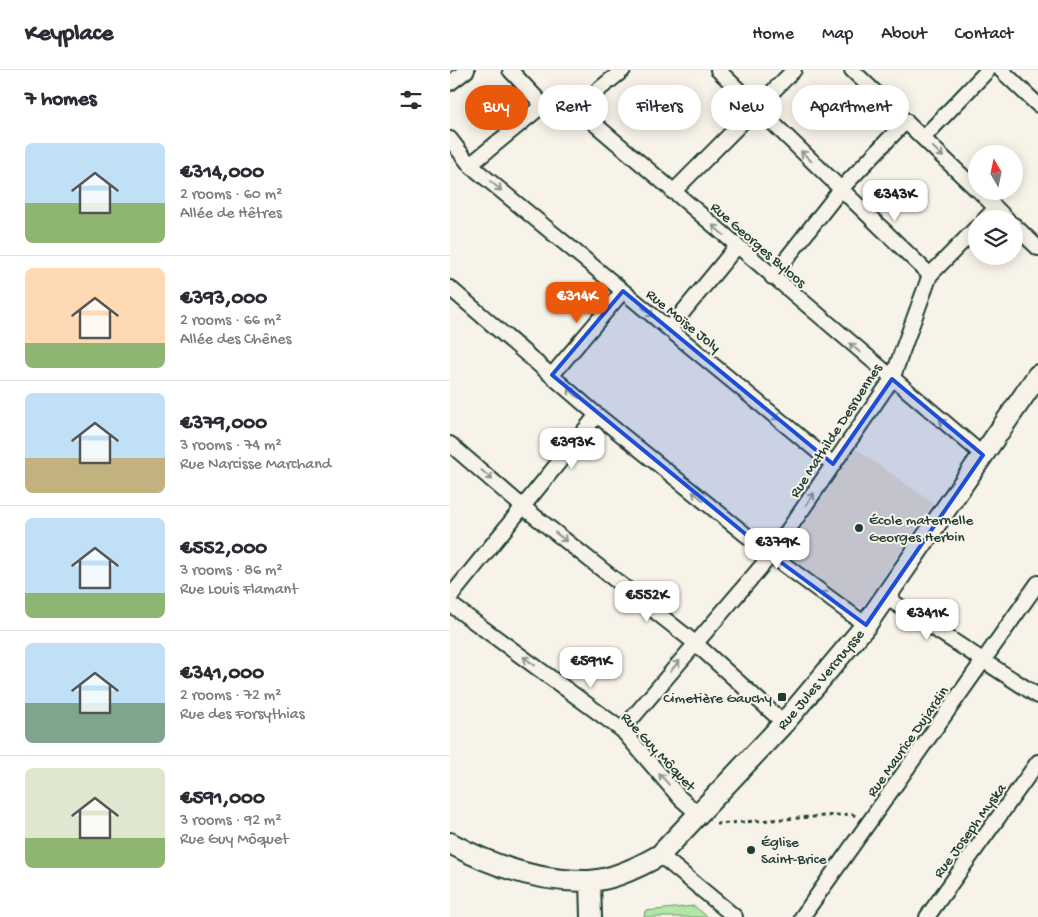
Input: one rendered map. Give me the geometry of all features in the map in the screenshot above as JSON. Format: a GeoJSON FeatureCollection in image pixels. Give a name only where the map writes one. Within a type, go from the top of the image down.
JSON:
{"type":"FeatureCollection","features":[{"type":"Feature","properties":{"kind":"main road","name":"Rue Jules Vercruysse"},"geometry":{"type":"LineString","coordinates":[[590,881],[634,869],[660,855],[784,723],[887,598],[1038,375]]}},
{"type":"Feature","properties":{"kind":"main road"},"geometry":{"type":"LineString","coordinates":[[450,843],[524,875],[590,881],[591,917]]}},
{"type":"Feature","properties":{"kind":"street"},"geometry":{"type":"LineString","coordinates":[[450,83],[467,70]]}},
{"type":"Feature","properties":{"kind":"street"},"geometry":{"type":"LineString","coordinates":[[510,70],[538,98]]}},
{"type":"Feature","properties":{"kind":"street"},"geometry":{"type":"LineString","coordinates":[[604,85],[623,70]]}},
{"type":"Feature","properties":{"kind":"street"},"geometry":{"type":"LineString","coordinates":[[718,70],[734,85]]}},
{"type":"Feature","properties":{"kind":"street"},"geometry":{"type":"LineString","coordinates":[[779,85],[794,70]]}},
{"type":"Feature","properties":{"kind":"street"},"geometry":{"type":"LineString","coordinates":[[852,70],[868,85]]}},
{"type":"Feature","properties":{"kind":"street"},"geometry":{"type":"LineString","coordinates":[[923,138],[988,70]]}},
{"type":"Feature","properties":{"kind":"street"},"geometry":{"type":"LineString","coordinates":[[1001,70],[1038,105]]}},
{"type":"Feature","properties":{"kind":"street"},"geometry":{"type":"LineString","coordinates":[[470,165],[538,109]]}},
{"type":"Feature","properties":{"kind":"street"},"geometry":{"type":"LineString","coordinates":[[909,124],[968,181]]}},
{"type":"Feature","properties":{"kind":"street","name":"Rue Georges Byloos"},"geometry":{"type":"LineString","coordinates":[[601,130],[892,380],[983,455]]}},
{"type":"Feature","properties":{"kind":"street"},"geometry":{"type":"LineString","coordinates":[[673,192],[734,130]]}},
{"type":"Feature","properties":{"kind":"street"},"geometry":{"type":"LineString","coordinates":[[780,130],[930,275]]}},
{"type":"Feature","properties":{"kind":"street"},"geometry":{"type":"LineString","coordinates":[[772,277],[841,190],[898,130]]}},
{"type":"Feature","properties":{"kind":"street","name":"Rue Moïse Joly"},"geometry":{"type":"LineString","coordinates":[[450,139],[470,165],[833,464]]}},
{"type":"Feature","properties":{"kind":"street"},"geometry":{"type":"LineString","coordinates":[[988,200],[996,208]]}},
{"type":"Feature","properties":{"kind":"street"},"geometry":{"type":"LineString","coordinates":[[1023,234],[1038,248]]}},
{"type":"Feature","properties":{"kind":"street","name":"Rue Mathilde Desruennes"},"geometry":{"type":"LineString","coordinates":[[622,730],[694,643],[771,555],[892,380],[930,275],[968,236]]}},
{"type":"Feature","properties":{"kind":"street"},"geometry":{"type":"LineString","coordinates":[[669,329],[737,246]]}},
{"type":"Feature","properties":{"kind":"street"},"geometry":{"type":"LineString","coordinates":[[450,288],[598,415],[771,555],[866,625]]}},
{"type":"Feature","properties":{"kind":"street"},"geometry":{"type":"LineString","coordinates":[[552,375],[623,291]]}},
{"type":"Feature","properties":{"kind":"street"},"geometry":{"type":"LineString","coordinates":[[450,596],[598,415]]}},
{"type":"Feature","properties":{"kind":"street"},"geometry":{"type":"LineString","coordinates":[[450,444],[523,507],[694,643],[784,723]]}},
{"type":"Feature","properties":{"kind":"street","name":"Rue Maurice Dujardin"},"geometry":{"type":"LineString","coordinates":[[802,917],[1038,584]]}},
{"type":"Feature","properties":{"kind":"street"},"geometry":{"type":"LineString","coordinates":[[887,598],[1038,696]]}},
{"type":"Feature","properties":{"kind":"street","name":"Rue Guy Môquet"},"geometry":{"type":"LineString","coordinates":[[450,604],[622,730],[680,798],[703,809]]}},
{"type":"Feature","properties":{"kind":"street","name":"Rue Joseph Myska"},"geometry":{"type":"LineString","coordinates":[[927,917],[1038,762]]}},
{"type":"Feature","properties":{"kind":"street"},"geometry":{"type":"LineString","coordinates":[[660,855],[735,917]]}},
{"type":"Feature","properties":{"kind":"path"},"geometry":{"type":"LineString","coordinates":[[703,809],[716,816],[716,825],[852,814],[868,824]]}},
{"type":"Feature","properties":{"kind":"highlighted area"},"geometry":{"type":"Polygon","coordinates":[[[623,291],[833,464],[892,379],[983,455],[866,625],[771,555],[552,375],[623,291]]]}},
{"type":"Feature","properties":{"kind":"shaded area","name":"École maternelle Georges Herbin"},"geometry":{"type":"Polygon","coordinates":[[[855,448],[933,503],[864,606],[856,608],[785,553],[855,448]]]}},
{"type":"Feature","properties":{"kind":"green space"},"geometry":{"type":"Polygon","coordinates":[[[694,906],[708,917],[644,917],[645,911],[694,906]]]}},
{"type":"Feature","properties":{"kind":"place","name":"École maternelle Georges Herbin"},"geometry":{"type":"Point","coordinates":[859,528]}},
{"type":"Feature","properties":{"kind":"place","name":"Cimetière Gauchy"},"geometry":{"type":"Point","coordinates":[782,697]}},
{"type":"Feature","properties":{"kind":"place","name":"Église Saint-Brice"},"geometry":{"type":"Point","coordinates":[751,850]}}]}
